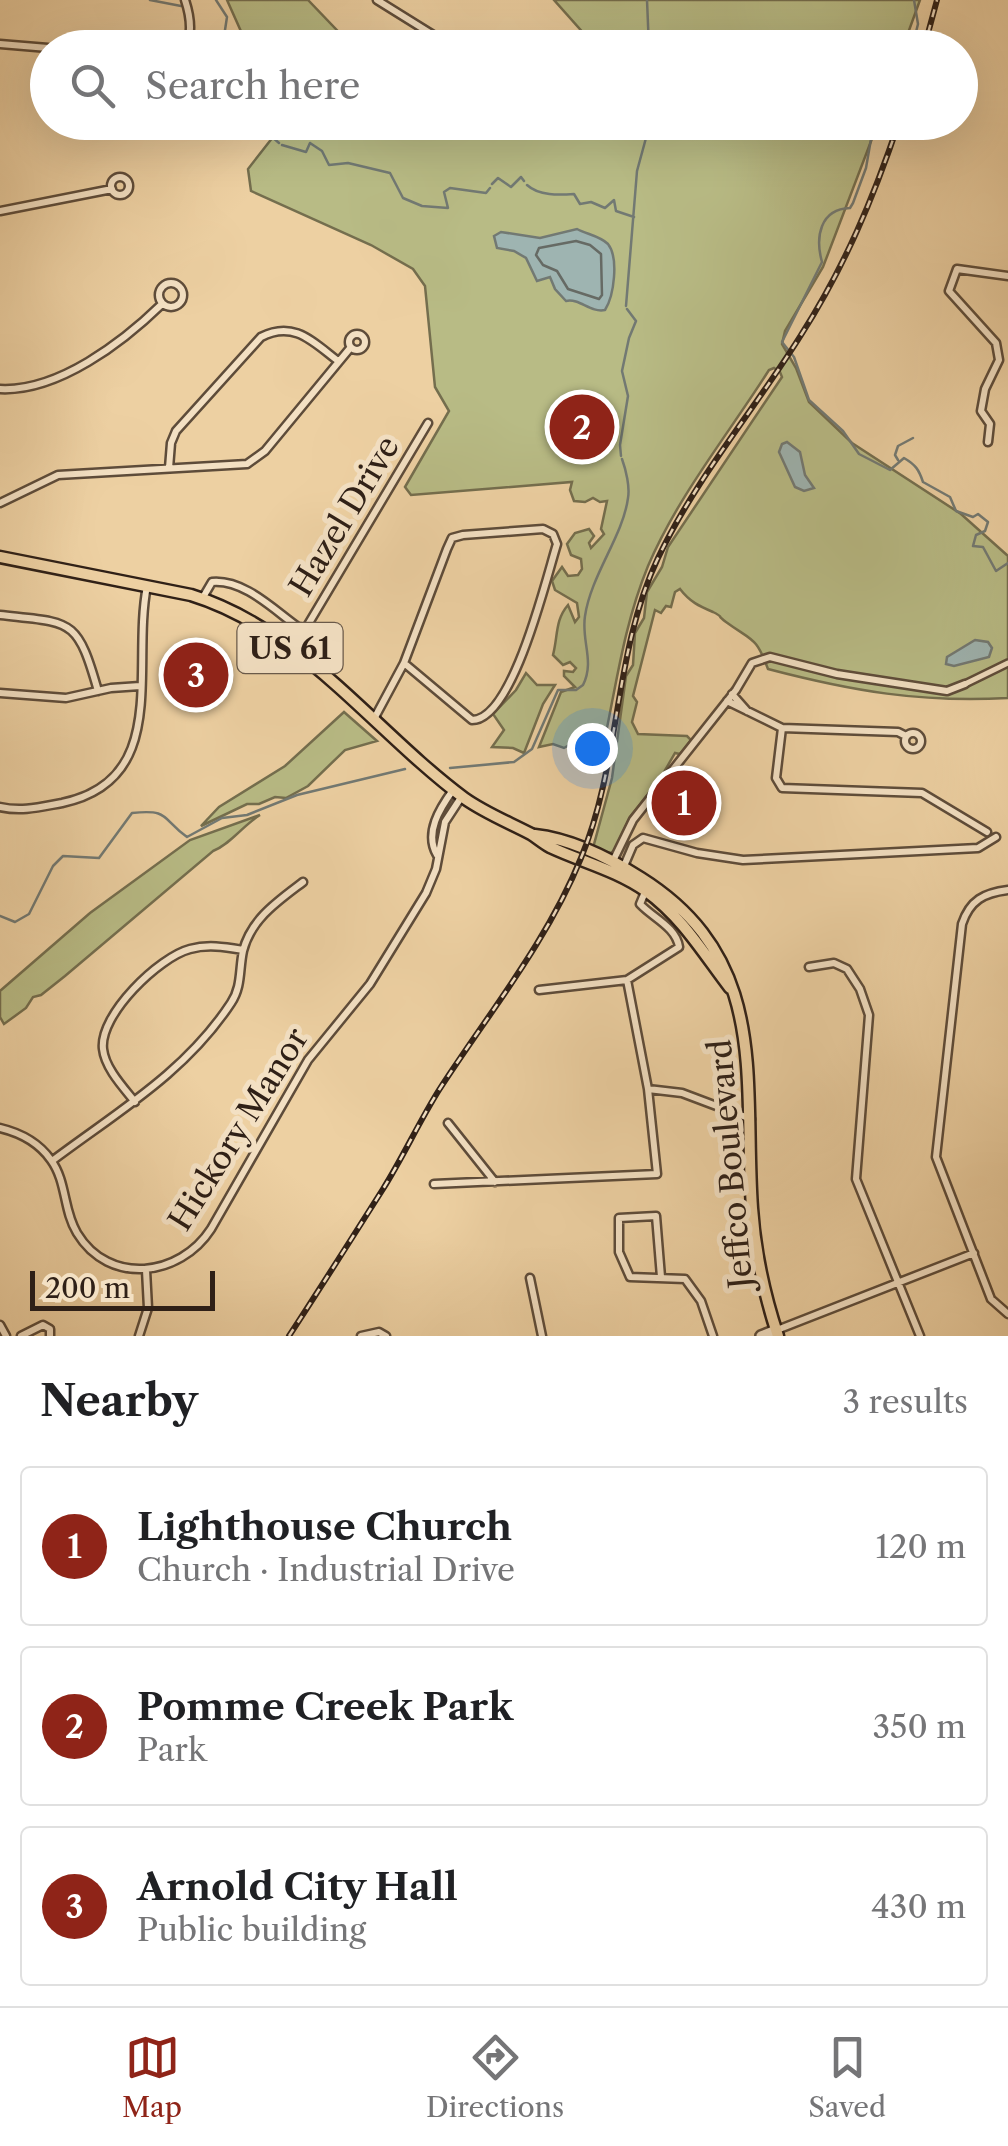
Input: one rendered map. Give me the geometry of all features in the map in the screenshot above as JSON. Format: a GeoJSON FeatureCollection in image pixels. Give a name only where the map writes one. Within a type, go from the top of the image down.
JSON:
{"type":"FeatureCollection","features":[{"type":"Feature","properties":{"kind":"main road","name":"Jeffco Boulevard"},"geometry":{"type":"LineString","coordinates":[[0,557],[202,598],[238,612],[273,634],[457,793],[547,846],[609,870],[646,891],[695,937],[730,988]]}},
{"type":"Feature","properties":{"kind":"main road","name":"Jeffco Boulevard"},"geometry":{"type":"LineString","coordinates":[[532,835],[550,837],[618,865],[650,884],[686,915],[726,970],[748,1050],[754,1228],[763,1287],[777,1333]]}},
{"type":"Feature","properties":{"kind":"street"},"geometry":{"type":"LineString","coordinates":[[184,0],[190,30]]}},
{"type":"Feature","properties":{"kind":"street"},"geometry":{"type":"LineString","coordinates":[[377,0],[425,30]]}},
{"type":"Feature","properties":{"kind":"street"},"geometry":{"type":"LineString","coordinates":[[0,44],[30,46]]}},
{"type":"Feature","properties":{"kind":"street"},"geometry":{"type":"LineString","coordinates":[[0,211],[112,188]]}},
{"type":"Feature","properties":{"kind":"street"},"geometry":{"type":"LineString","coordinates":[[988,442],[990,424],[981,411],[985,390],[1000,360],[996,343],[949,290],[957,269],[1008,276]]}},
{"type":"Feature","properties":{"kind":"street"},"geometry":{"type":"LineString","coordinates":[[0,389],[16,390],[40,383],[107,352],[162,304]]}},
{"type":"Feature","properties":{"kind":"street"},"geometry":{"type":"LineString","coordinates":[[169,468],[176,432],[261,337],[280,330],[297,332],[338,361]]}},
{"type":"Feature","properties":{"kind":"street"},"geometry":{"type":"LineString","coordinates":[[0,503],[58,475],[247,464],[264,451],[351,347]]}},
{"type":"Feature","properties":{"kind":"street","name":"Hazel Drive"},"geometry":{"type":"LineString","coordinates":[[202,598],[212,582],[219,581],[243,588],[298,627],[306,628],[428,423]]}},
{"type":"Feature","properties":{"kind":"street"},"geometry":{"type":"LineString","coordinates":[[373,720],[404,662],[452,538],[544,529],[553,534],[557,544],[524,650],[514,676],[491,712],[480,720],[472,720],[404,662]]}},
{"type":"Feature","properties":{"kind":"street"},"geometry":{"type":"LineString","coordinates":[[0,808],[19,811],[75,800],[109,783],[127,764],[135,744],[141,626],[148,586]]}},
{"type":"Feature","properties":{"kind":"street"},"geometry":{"type":"LineString","coordinates":[[0,615],[55,620],[68,626],[83,642],[98,691]]}},
{"type":"Feature","properties":{"kind":"street"},"geometry":{"type":"LineString","coordinates":[[618,865],[633,820],[730,698],[747,669],[758,660],[770,657],[837,674],[947,691],[1008,663]]}},
{"type":"Feature","properties":{"kind":"street"},"geometry":{"type":"LineString","coordinates":[[0,693],[66,698],[140,686]]}},
{"type":"Feature","properties":{"kind":"street"},"geometry":{"type":"LineString","coordinates":[[730,698],[782,728],[898,732],[906,736]]}},
{"type":"Feature","properties":{"kind":"street"},"geometry":{"type":"LineString","coordinates":[[782,728],[776,778],[784,789],[922,792],[987,832],[1008,840]]}},
{"type":"Feature","properties":{"kind":"street","name":"Hickory Manor"},"geometry":{"type":"LineString","coordinates":[[146,1270],[182,1259],[204,1239],[308,1060],[370,984],[424,897],[434,877],[434,824],[457,793]]}},
{"type":"Feature","properties":{"kind":"street"},"geometry":{"type":"LineString","coordinates":[[618,865],[643,838],[696,853],[744,860],[978,848],[996,837]]}},
{"type":"Feature","properties":{"kind":"street"},"geometry":{"type":"LineString","coordinates":[[52,1161],[170,1074],[230,1006],[239,984],[244,950],[261,916],[302,882]]}},
{"type":"Feature","properties":{"kind":"street"},"geometry":{"type":"LineString","coordinates":[[1008,890],[978,898],[962,924],[936,1157],[992,1299],[1008,1314]]}},
{"type":"Feature","properties":{"kind":"street"},"geometry":{"type":"LineString","coordinates":[[539,990],[627,980],[679,946],[678,938],[669,928],[640,904],[646,891]]}},
{"type":"Feature","properties":{"kind":"street"},"geometry":{"type":"LineString","coordinates":[[134,1102],[105,1058],[103,1036],[110,1020],[169,957],[203,947],[244,950]]}},
{"type":"Feature","properties":{"kind":"street"},"geometry":{"type":"LineString","coordinates":[[808,967],[834,963],[848,969],[870,1015],[856,1178],[920,1336]]}},
{"type":"Feature","properties":{"kind":"street"},"geometry":{"type":"LineString","coordinates":[[434,1184],[657,1174],[648,1089],[627,980]]}},
{"type":"Feature","properties":{"kind":"street"},"geometry":{"type":"LineString","coordinates":[[648,1089],[682,1093],[751,1119]]}},
{"type":"Feature","properties":{"kind":"street"},"geometry":{"type":"LineString","coordinates":[[448,1123],[496,1182]]}},
{"type":"Feature","properties":{"kind":"street"},"geometry":{"type":"LineString","coordinates":[[0,1128],[29,1139],[52,1161],[62,1183],[70,1220],[84,1243],[116,1265],[146,1270],[148,1308],[139,1336]]}},
{"type":"Feature","properties":{"kind":"street"},"geometry":{"type":"LineString","coordinates":[[661,1277],[656,1216],[620,1218],[618,1252],[630,1277],[686,1280],[701,1301],[714,1336]]}},
{"type":"Feature","properties":{"kind":"street"},"geometry":{"type":"LineString","coordinates":[[761,1336],[777,1333],[974,1253]]}},
{"type":"Feature","properties":{"kind":"street"},"geometry":{"type":"LineString","coordinates":[[530,1278],[542,1336]]}},
{"type":"Feature","properties":{"kind":"street"},"geometry":{"type":"LineString","coordinates":[[21,1336],[43,1325],[50,1329],[50,1336]]}},
{"type":"Feature","properties":{"kind":"street"},"geometry":{"type":"LineString","coordinates":[[0,1326],[6,1336]]}},
{"type":"Feature","properties":{"kind":"street"},"geometry":{"type":"LineString","coordinates":[[361,1336],[379,1332],[386,1336]]}},
{"type":"Feature","properties":{"kind":"green space"},"geometry":{"type":"Polygon","coordinates":[[[227,0],[308,0],[337,30],[240,30],[227,0]]]}},
{"type":"Feature","properties":{"kind":"green space"},"geometry":{"type":"Polygon","coordinates":[[[554,0],[920,0],[909,30],[581,30],[554,0]]]}},
{"type":"Feature","properties":{"kind":"green space"},"geometry":{"type":"Polygon","coordinates":[[[271,140],[872,140],[823,267],[785,331],[782,344],[809,402],[852,443],[961,514],[1008,556],[1008,698],[946,699],[887,694],[768,669],[752,640],[680,589],[675,592],[671,607],[666,606],[661,613],[655,610],[633,696],[637,702],[632,722],[638,734],[687,736],[691,740],[680,754],[675,753],[630,817],[614,851],[593,848],[612,778],[626,676],[633,665],[635,633],[644,618],[647,592],[662,567],[668,547],[782,377],[780,372],[769,370],[660,540],[632,612],[602,752],[586,754],[588,745],[578,740],[564,748],[553,744],[539,747],[561,692],[575,687],[564,671],[573,672],[576,668],[570,662],[563,665],[553,655],[561,616],[568,605],[575,622],[579,617],[577,603],[555,590],[552,581],[562,567],[568,576],[578,575],[581,559],[571,555],[567,544],[575,533],[589,529],[594,536],[589,543],[591,548],[604,534],[601,529],[607,501],[574,501],[572,482],[411,495],[405,487],[449,411],[435,387],[425,286],[413,269],[371,245],[251,191],[248,169],[271,140]]]}},
{"type":"Feature","properties":{"kind":"green space"},"geometry":{"type":"Polygon","coordinates":[[[526,673],[537,685],[555,685],[543,704],[524,753],[492,747],[504,730],[493,714],[526,673]]]}},
{"type":"Feature","properties":{"kind":"green space"},"geometry":{"type":"Polygon","coordinates":[[[344,712],[377,741],[345,750],[308,786],[286,798],[247,804],[201,826],[219,807],[285,766],[344,712]]]}},
{"type":"Feature","properties":{"kind":"green space"},"geometry":{"type":"Polygon","coordinates":[[[260,815],[4,1024],[0,1017],[0,991],[90,913],[190,840],[260,815]]]}},
{"type":"Feature","properties":{"kind":"water"},"geometry":{"type":"Polygon","coordinates":[[[577,229],[605,241],[611,250],[614,277],[605,310],[566,301],[550,277],[537,281],[526,258],[497,248],[494,236],[501,232],[540,238],[577,229]]]}},
{"type":"Feature","properties":{"kind":"water"},"geometry":{"type":"Polygon","coordinates":[[[787,442],[800,452],[805,475],[814,488],[804,491],[795,487],[779,452],[787,442]]]}},
{"type":"Feature","properties":{"kind":"water"},"geometry":{"type":"Polygon","coordinates":[[[975,640],[988,642],[992,648],[989,657],[954,666],[946,664],[947,657],[975,640]]]}},
{"type":"Feature","properties":{"kind":"waterway"},"geometry":{"type":"LineString","coordinates":[[150,0],[181,6]]}},
{"type":"Feature","properties":{"kind":"waterway"},"geometry":{"type":"LineString","coordinates":[[216,0],[227,17],[225,30]]}},
{"type":"Feature","properties":{"kind":"waterway"},"geometry":{"type":"LineString","coordinates":[[647,0],[648,30]]}},
{"type":"Feature","properties":{"kind":"waterway"},"geometry":{"type":"LineString","coordinates":[[914,0],[916,30]]}},
{"type":"Feature","properties":{"kind":"waterway"},"geometry":{"type":"LineString","coordinates":[[276,140],[279,143]]}},
{"type":"Feature","properties":{"kind":"waterway"},"geometry":{"type":"LineString","coordinates":[[626,306],[637,171],[645,140]]}},
{"type":"Feature","properties":{"kind":"waterway"},"geometry":{"type":"LineString","coordinates":[[871,140],[853,203],[850,208],[832,213],[822,226],[822,262],[782,342],[794,357],[809,400],[843,431],[859,454],[890,470],[904,458],[916,468],[923,482],[950,497],[956,511],[973,517],[978,514],[988,522],[985,531],[976,535],[973,546],[983,547],[996,571],[1008,563]]}},
{"type":"Feature","properties":{"kind":"waterway"},"geometry":{"type":"LineString","coordinates":[[282,145],[306,152],[310,143],[322,151],[329,165],[348,163],[390,173],[403,198],[422,206],[448,208],[444,192],[450,188],[486,193],[490,188]]}},
{"type":"Feature","properties":{"kind":"waterway"},"geometry":{"type":"LineString","coordinates":[[492,184],[498,178],[511,187],[521,177],[524,181]]}},
{"type":"Feature","properties":{"kind":"waterway"},"geometry":{"type":"LineString","coordinates":[[527,185],[543,193],[574,194],[580,204],[591,202],[605,208],[614,200],[616,211],[634,217]]}},
{"type":"Feature","properties":{"kind":"waterway"},"geometry":{"type":"LineString","coordinates":[[621,456],[628,396],[622,371],[636,321],[627,309]]}},
{"type":"Feature","properties":{"kind":"waterway"},"geometry":{"type":"LineString","coordinates":[[898,460],[898,446],[913,438]]}},
{"type":"Feature","properties":{"kind":"waterway"},"geometry":{"type":"LineString","coordinates":[[450,768],[514,762],[532,749],[558,690],[576,690],[583,685],[588,668],[584,625],[588,601],[620,527],[628,498],[622,459]]}},
{"type":"Feature","properties":{"kind":"waterway"},"geometry":{"type":"LineString","coordinates":[[0,916],[15,922],[29,914],[53,866],[63,856],[99,858],[132,813],[164,816],[187,837],[222,818],[247,815],[297,795],[405,769]]}},
{"type":"Feature","properties":{"kind":"railway"},"geometry":{"type":"LineString","coordinates":[[929,30],[937,0]]}},
{"type":"Feature","properties":{"kind":"railway"},"geometry":{"type":"LineString","coordinates":[[289,1336],[383,1189],[439,1090],[534,948],[567,889],[594,821],[633,631],[658,558],[690,500],[817,309],[868,205],[892,140]]}},
{"type":"Feature","properties":{"kind":"place","name":"Pomme Creek Park"},"geometry":{"type":"Point","coordinates":[582,427]}},
{"type":"Feature","properties":{"kind":"place","name":"Arnold City Hall"},"geometry":{"type":"Point","coordinates":[196,675]}},
{"type":"Feature","properties":{"kind":"place","name":"Lighthouse Church"},"geometry":{"type":"Point","coordinates":[684,803]}}]}
